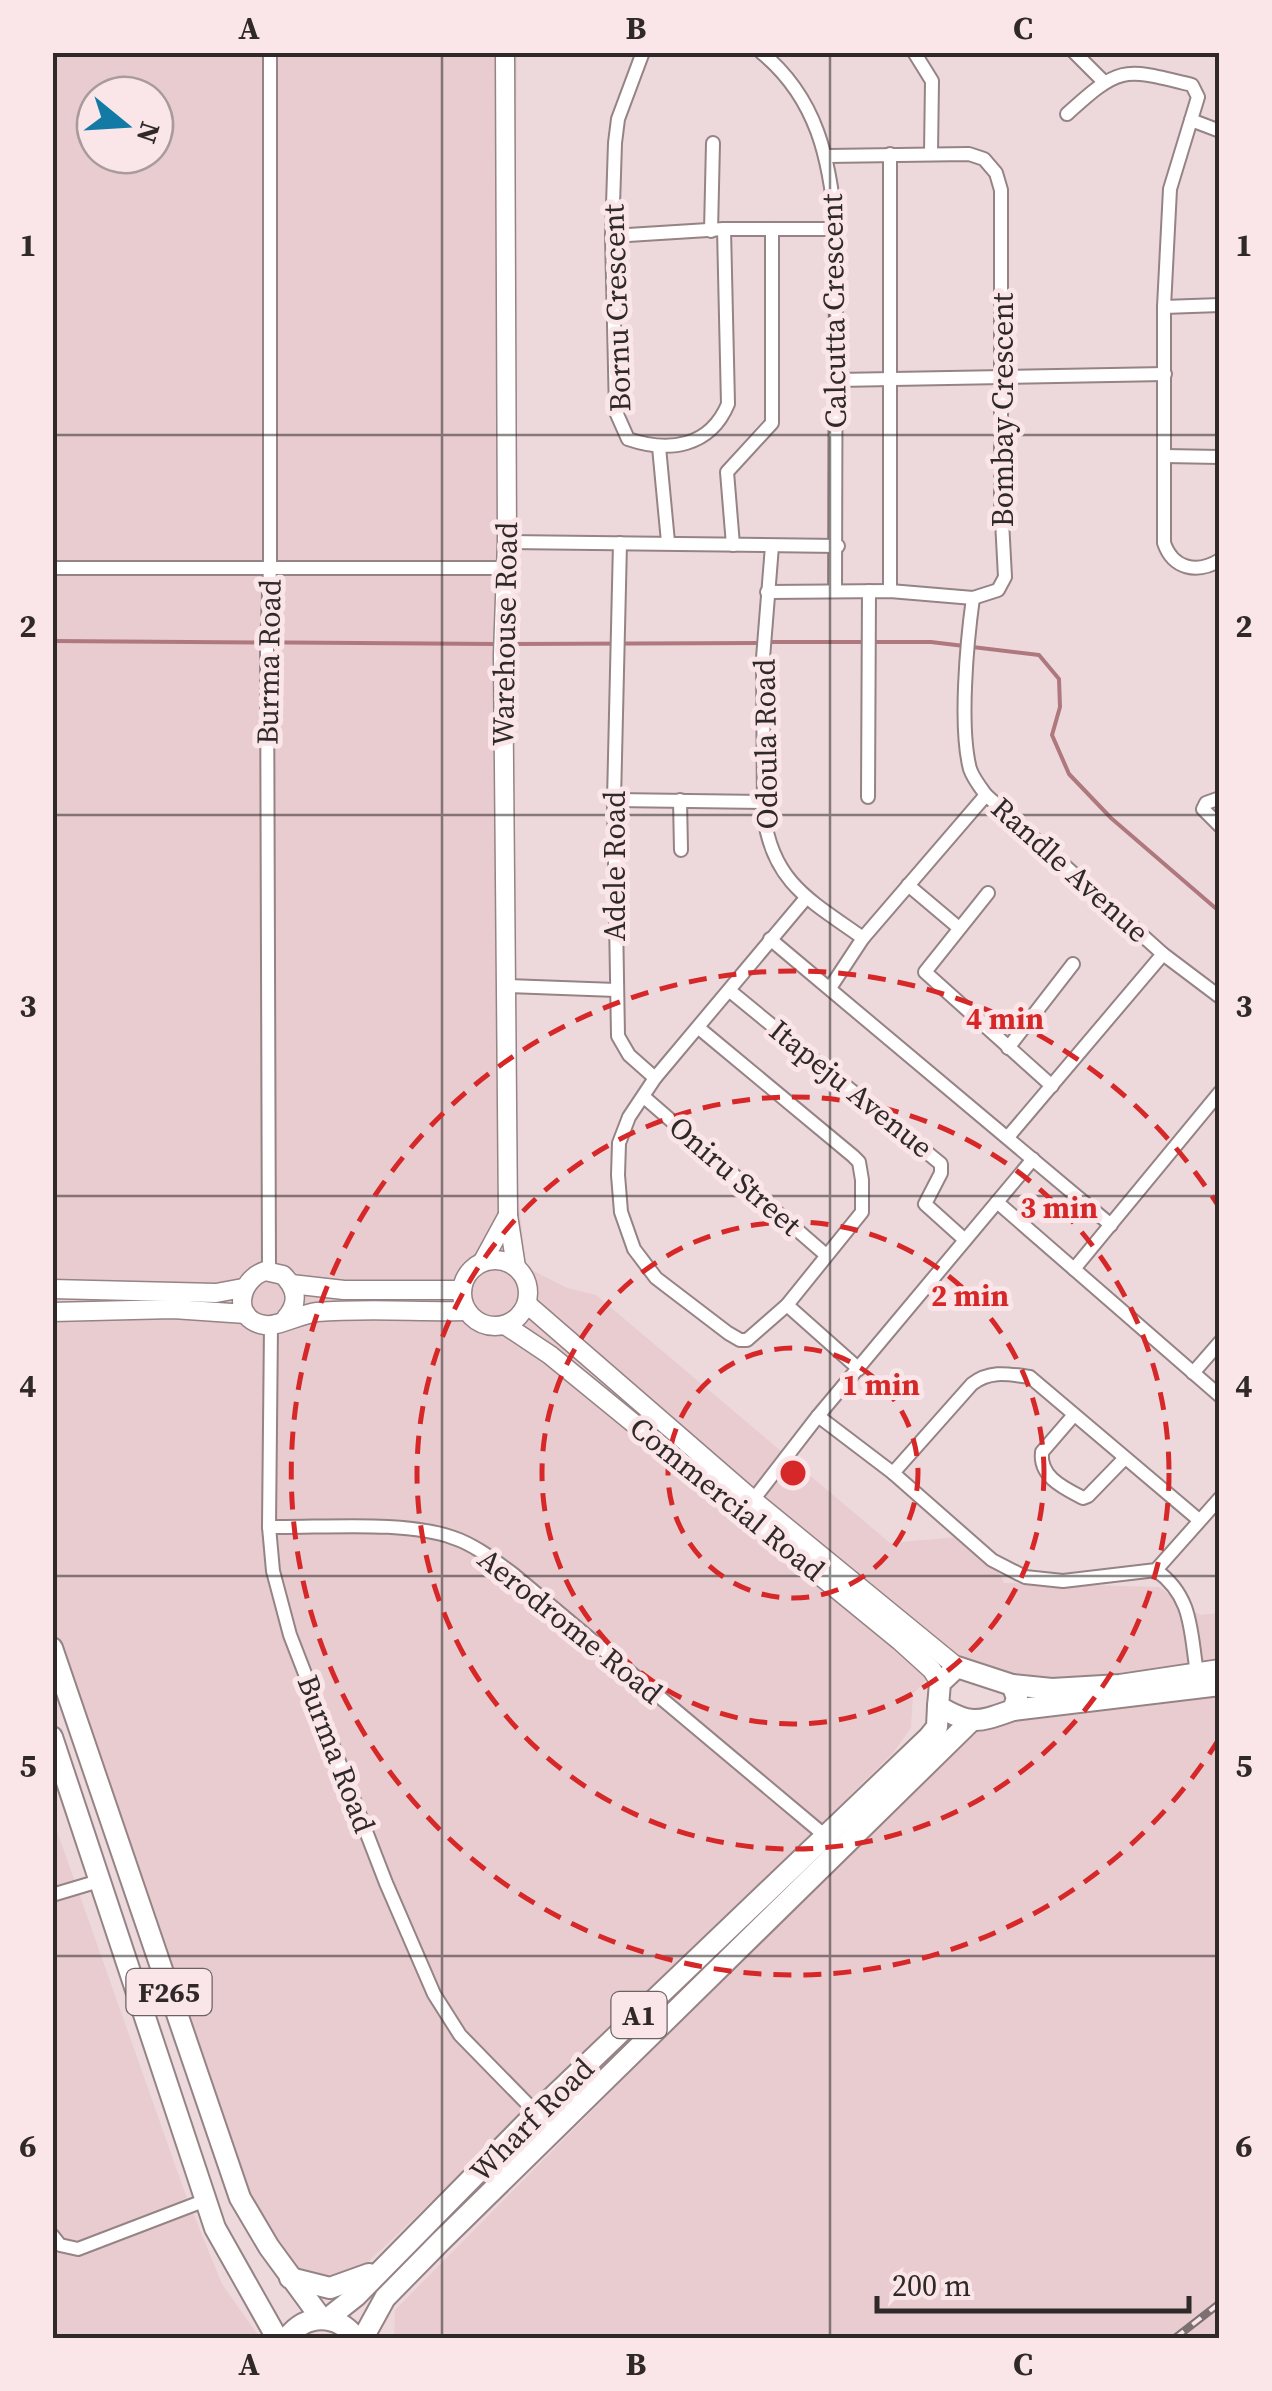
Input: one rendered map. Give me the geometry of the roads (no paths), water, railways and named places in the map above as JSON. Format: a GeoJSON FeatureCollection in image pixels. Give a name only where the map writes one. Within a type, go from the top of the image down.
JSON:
{"type":"FeatureCollection","features":[{"type":"Feature","properties":{"kind":"main road","name":"Warehouse Road"},"geometry":{"type":"LineString","coordinates":[[505,52],[507,542],[503,646],[508,1215],[516,1267]]}},
{"type":"Feature","properties":{"kind":"main road","name":"Warehouse Road"},"geometry":{"type":"LineString","coordinates":[[483,1260],[508,1215]]}},
{"type":"Feature","properties":{"kind":"main road"},"geometry":{"type":"LineString","coordinates":[[483,1260],[516,1267],[526,1282],[527,1304],[505,1325],[483,1325],[467,1311],[462,1290],[471,1270],[483,1260]]}},
{"type":"Feature","properties":{"kind":"main road"},"geometry":{"type":"LineString","coordinates":[[246,1314],[241,1297],[243,1288],[256,1274],[269,1271],[283,1275],[291,1284],[295,1302],[279,1322]]}},
{"type":"Feature","properties":{"kind":"main road"},"geometry":{"type":"LineString","coordinates":[[291,1284],[344,1290],[462,1290]]}},
{"type":"Feature","properties":{"kind":"main road"},"geometry":{"type":"LineString","coordinates":[[52,1288],[216,1293],[243,1288]]}},
{"type":"Feature","properties":{"kind":"main road","name":"Commercial Road"},"geometry":{"type":"LineString","coordinates":[[527,1304],[753,1500],[957,1667]]}},
{"type":"Feature","properties":{"kind":"main road"},"geometry":{"type":"LineString","coordinates":[[52,1312],[173,1309],[246,1314],[262,1325],[316,1312],[467,1311]]}},
{"type":"Feature","properties":{"kind":"main road","name":"Commercial Road"},"geometry":{"type":"LineString","coordinates":[[505,1325],[550,1355],[900,1641],[932,1670],[940,1683]]}},
{"type":"Feature","properties":{"kind":"main road","name":"F265"},"geometry":{"type":"LineString","coordinates":[[52,1648],[240,2198],[290,2278],[324,2319]]}},
{"type":"Feature","properties":{"kind":"main road"},"geometry":{"type":"LineString","coordinates":[[1220,1670],[1120,1685],[1069,1688],[1012,1685],[957,1667],[940,1683],[938,1706],[970,1722],[979,1722],[1013,1710],[1220,1685]]}},
{"type":"Feature","properties":{"kind":"main road"},"geometry":{"type":"LineString","coordinates":[[1012,1685],[1017,1698],[1013,1710]]}},
{"type":"Feature","properties":{"kind":"main road","name":"Wharf Road"},"geometry":{"type":"LineString","coordinates":[[360,2338],[385,2298],[833,1842],[937,1727],[938,1706]]}},
{"type":"Feature","properties":{"kind":"main road","name":"Wharf Road"},"geometry":{"type":"LineString","coordinates":[[287,2338],[298,2326],[324,2319],[356,2296],[536,2113],[970,1722]]}},
{"type":"Feature","properties":{"kind":"main road","name":"F265"},"geometry":{"type":"LineString","coordinates":[[52,1737],[215,2228],[277,2338]]}},
{"type":"Feature","properties":{"kind":"main road"},"geometry":{"type":"LineString","coordinates":[[290,2278],[339,2288],[384,2267]]}},
{"type":"Feature","properties":{"kind":"main road"},"geometry":{"type":"LineString","coordinates":[[324,2319],[342,2324],[360,2338]]}},
{"type":"Feature","properties":{"kind":"street","name":"Burma Road"},"geometry":{"type":"LineString","coordinates":[[269,1271],[266,650],[270,566],[270,52]]}},
{"type":"Feature","properties":{"kind":"street","name":"Bornu Crescent"},"geometry":{"type":"LineString","coordinates":[[643,52],[618,119],[612,236],[616,412],[628,439],[660,447],[668,542]]}},
{"type":"Feature","properties":{"kind":"street","name":"Calcutta Crescent"},"geometry":{"type":"LineString","coordinates":[[760,52],[794,85],[811,112],[827,156],[836,228],[836,591]]}},
{"type":"Feature","properties":{"kind":"street"},"geometry":{"type":"LineString","coordinates":[[914,52],[932,80],[932,153]]}},
{"type":"Feature","properties":{"kind":"street"},"geometry":{"type":"LineString","coordinates":[[1074,52],[1103,81]]}},
{"type":"Feature","properties":{"kind":"street"},"geometry":{"type":"LineString","coordinates":[[1067,114],[1103,81],[1136,72],[1192,85],[1198,98],[1170,189],[1164,307],[1164,543],[1168,557],[1181,566],[1199,569],[1220,560]]}},
{"type":"Feature","properties":{"kind":"street"},"geometry":{"type":"LineString","coordinates":[[1191,120],[1220,131]]}},
{"type":"Feature","properties":{"kind":"street"},"geometry":{"type":"LineString","coordinates":[[660,447],[684,446],[699,439],[722,418],[728,404],[714,144]]}},
{"type":"Feature","properties":{"kind":"street"},"geometry":{"type":"LineString","coordinates":[[890,154],[890,591]]}},
{"type":"Feature","properties":{"kind":"street","name":"Bombay Crescent"},"geometry":{"type":"LineString","coordinates":[[827,156],[969,154],[984,160],[996,173],[1001,190],[1004,577],[998,590],[973,598]]}},
{"type":"Feature","properties":{"kind":"street"},"geometry":{"type":"LineString","coordinates":[[612,236],[836,228]]}},
{"type":"Feature","properties":{"kind":"street"},"geometry":{"type":"LineString","coordinates":[[733,545],[728,472],[772,423],[772,229]]}},
{"type":"Feature","properties":{"kind":"street"},"geometry":{"type":"LineString","coordinates":[[1164,307],[1220,305]]}},
{"type":"Feature","properties":{"kind":"street"},"geometry":{"type":"LineString","coordinates":[[837,380],[1166,374]]}},
{"type":"Feature","properties":{"kind":"street"},"geometry":{"type":"LineString","coordinates":[[1165,456],[1220,457]]}},
{"type":"Feature","properties":{"kind":"street"},"geometry":{"type":"LineString","coordinates":[[507,542],[838,546]]}},
{"type":"Feature","properties":{"kind":"street","name":"Adele Road"},"geometry":{"type":"LineString","coordinates":[[620,543],[614,800],[618,1036],[623,1047],[656,1078]]}},
{"type":"Feature","properties":{"kind":"street","name":"Odoula Road"},"geometry":{"type":"LineString","coordinates":[[772,546],[763,658],[764,802],[771,854],[806,898],[862,938]]}},
{"type":"Feature","properties":{"kind":"street"},"geometry":{"type":"LineString","coordinates":[[52,568],[506,568]]}},
{"type":"Feature","properties":{"kind":"street"},"geometry":{"type":"LineString","coordinates":[[868,797],[869,591]]}},
{"type":"Feature","properties":{"kind":"street"},"geometry":{"type":"LineString","coordinates":[[767,592],[890,591],[973,598]]}},
{"type":"Feature","properties":{"kind":"street","name":"Randle Avenue"},"geometry":{"type":"LineString","coordinates":[[973,598],[967,649],[967,752],[972,774],[986,795],[1163,954],[1220,997]]}},
{"type":"Feature","properties":{"kind":"street"},"geometry":{"type":"LineString","coordinates":[[830,988],[862,938],[986,795]]}},
{"type":"Feature","properties":{"kind":"street"},"geometry":{"type":"LineString","coordinates":[[1220,798],[1206,803],[1203,810],[1220,826]]}},
{"type":"Feature","properties":{"kind":"street"},"geometry":{"type":"LineString","coordinates":[[614,800],[764,802]]}},
{"type":"Feature","properties":{"kind":"street"},"geometry":{"type":"LineString","coordinates":[[680,800],[680,850]]}},
{"type":"Feature","properties":{"kind":"street"},"geometry":{"type":"LineString","coordinates":[[908,885],[959,928]]}},
{"type":"Feature","properties":{"kind":"street"},"geometry":{"type":"LineString","coordinates":[[988,894],[925,972],[1052,1086]]}},
{"type":"Feature","properties":{"kind":"street"},"geometry":{"type":"LineString","coordinates":[[700,1029],[859,1162],[862,1180],[862,1212],[788,1305],[754,1336],[740,1340],[656,1278],[634,1249],[621,1212],[620,1144],[628,1117],[656,1078],[806,898]]}},
{"type":"Feature","properties":{"kind":"street"},"geometry":{"type":"LineString","coordinates":[[770,938],[1112,1225]]}},
{"type":"Feature","properties":{"kind":"street"},"geometry":{"type":"LineString","coordinates":[[1008,1137],[1163,954]]}},
{"type":"Feature","properties":{"kind":"street"},"geometry":{"type":"LineString","coordinates":[[1008,1048],[1073,964]]}},
{"type":"Feature","properties":{"kind":"street"},"geometry":{"type":"LineString","coordinates":[[506,986],[616,990]]}},
{"type":"Feature","properties":{"kind":"street","name":"Itapeju Avenue"},"geometry":{"type":"LineString","coordinates":[[730,991],[942,1164],[926,1204],[966,1240]]}},
{"type":"Feature","properties":{"kind":"street"},"geometry":{"type":"LineString","coordinates":[[1074,1270],[1220,1092]]}},
{"type":"Feature","properties":{"kind":"street","name":"Oniru Street"},"geometry":{"type":"LineString","coordinates":[[644,1097],[826,1254]]}},
{"type":"Feature","properties":{"kind":"street"},"geometry":{"type":"LineString","coordinates":[[753,1500],[818,1416],[1033,1159]]}},
{"type":"Feature","properties":{"kind":"street"},"geometry":{"type":"LineString","coordinates":[[997,1202],[1220,1396]]}},
{"type":"Feature","properties":{"kind":"street"},"geometry":{"type":"LineString","coordinates":[[788,1305],[859,1369]]}},
{"type":"Feature","properties":{"kind":"street","name":"Burma Road"},"geometry":{"type":"LineString","coordinates":[[279,1322],[270,1527],[273,1570],[290,1636],[386,1883],[434,1994],[460,2036],[552,2129]]}},
{"type":"Feature","properties":{"kind":"street"},"geometry":{"type":"LineString","coordinates":[[1193,1372],[1220,1342]]}},
{"type":"Feature","properties":{"kind":"street"},"geometry":{"type":"LineString","coordinates":[[893,1473],[984,1375],[1030,1378],[1199,1520]]}},
{"type":"Feature","properties":{"kind":"street"},"geometry":{"type":"LineString","coordinates":[[818,1416],[893,1473],[992,1560],[1026,1576],[1063,1581],[1156,1570],[1220,1498]]}},
{"type":"Feature","properties":{"kind":"street"},"geometry":{"type":"LineString","coordinates":[[1073,1416],[1042,1452],[1040,1460],[1042,1469],[1061,1486],[1083,1498],[1088,1496],[1124,1459]]}},
{"type":"Feature","properties":{"kind":"street","name":"Aerodrome Road"},"geometry":{"type":"LineString","coordinates":[[270,1527],[416,1530],[455,1538],[483,1553],[514,1574],[833,1842]]}},
{"type":"Feature","properties":{"kind":"street"},"geometry":{"type":"LineString","coordinates":[[1156,1570],[1175,1584],[1186,1605],[1198,1673]]}},
{"type":"Feature","properties":{"kind":"street"},"geometry":{"type":"LineString","coordinates":[[52,1895],[99,1880]]}},
{"type":"Feature","properties":{"kind":"street"},"geometry":{"type":"LineString","coordinates":[[56,2240],[78,2249],[206,2200]]}},
{"type":"Feature","properties":{"kind":"waterway"},"geometry":{"type":"LineString","coordinates":[[52,641],[496,644]]}},
{"type":"Feature","properties":{"kind":"waterway"},"geometry":{"type":"LineString","coordinates":[[770,642],[931,642],[1039,655],[1059,679],[1060,707],[1052,735],[1069,774],[1111,818],[1220,912]]}},
{"type":"Feature","properties":{"kind":"waterway"},"geometry":{"type":"LineString","coordinates":[[510,644],[761,643]]}},
{"type":"Feature","properties":{"kind":"railway"},"geometry":{"type":"LineString","coordinates":[[1175,2338],[1220,2303]]}}]}
